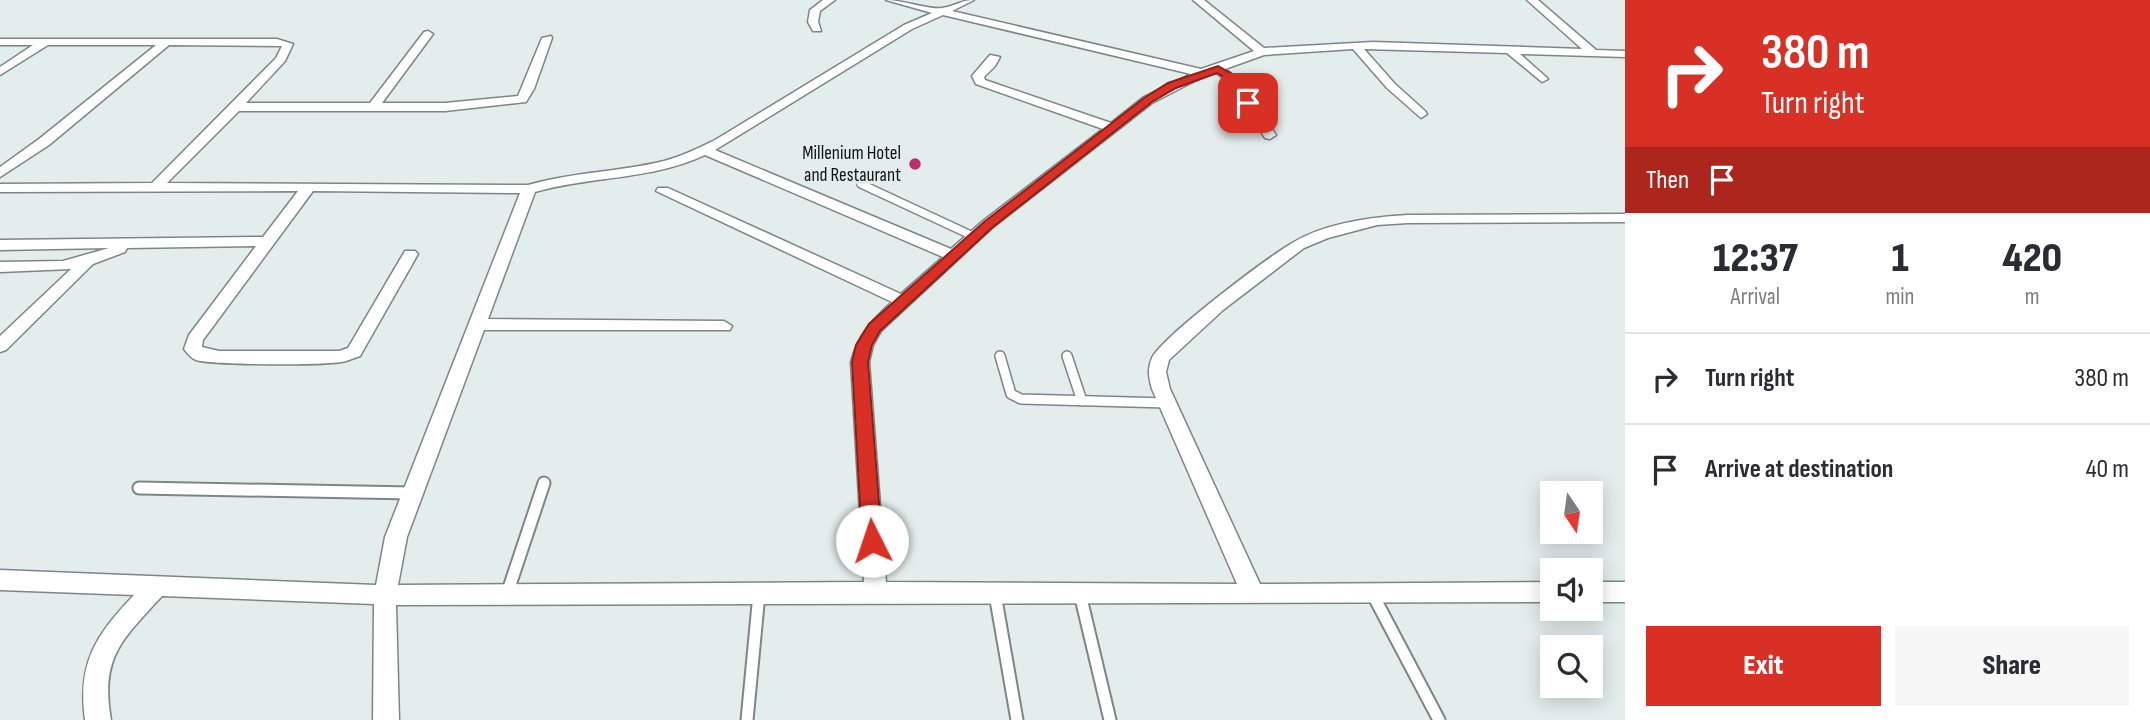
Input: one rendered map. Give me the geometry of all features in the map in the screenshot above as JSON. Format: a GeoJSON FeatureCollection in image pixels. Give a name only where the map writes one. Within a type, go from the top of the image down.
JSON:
{"type":"FeatureCollection","features":[{"type":"Feature","properties":{"kind":"street"},"geometry":{"type":"LineString","coordinates":[[817,29],[813,22],[815,10],[830,0]]}},
{"type":"Feature","properties":{"kind":"street"},"geometry":{"type":"LineString","coordinates":[[891,0],[1202,73]]}},
{"type":"Feature","properties":{"kind":"street"},"geometry":{"type":"LineString","coordinates":[[0,188],[157,186],[529,189],[561,180],[664,164],[706,151],[908,27],[970,0]]}},
{"type":"Feature","properties":{"kind":"street"},"geometry":{"type":"LineString","coordinates":[[1198,0],[1262,52]]}},
{"type":"Feature","properties":{"kind":"street"},"geometry":{"type":"LineString","coordinates":[[1532,0],[1592,52]]}},
{"type":"Feature","properties":{"kind":"street"},"geometry":{"type":"LineString","coordinates":[[374,106],[428,34]]}},
{"type":"Feature","properties":{"kind":"street"},"geometry":{"type":"LineString","coordinates":[[236,107],[474,106],[522,99],[529,90],[533,71],[547,38]]}},
{"type":"Feature","properties":{"kind":"street"},"geometry":{"type":"LineString","coordinates":[[0,72],[47,41]]}},
{"type":"Feature","properties":{"kind":"street"},"geometry":{"type":"LineString","coordinates":[[0,173],[44,142],[168,41]]}},
{"type":"Feature","properties":{"kind":"street"},"geometry":{"type":"LineString","coordinates":[[0,42],[168,41],[288,44],[281,59],[157,186]]}},
{"type":"Feature","properties":{"kind":"street"},"geometry":{"type":"LineString","coordinates":[[1355,45],[1391,86],[1421,114]]}},
{"type":"Feature","properties":{"kind":"street"},"geometry":{"type":"LineString","coordinates":[[876,592],[860,362],[864,345],[875,327],[975,237],[1111,127],[1164,90],[1202,73],[1262,52],[1355,45],[1625,54]]}},
{"type":"Feature","properties":{"kind":"street"},"geometry":{"type":"LineString","coordinates":[[1510,50],[1542,79]]}},
{"type":"Feature","properties":{"kind":"street"},"geometry":{"type":"LineString","coordinates":[[994,57],[978,76],[980,82],[1111,127]]}},
{"type":"Feature","properties":{"kind":"street"},"geometry":{"type":"LineString","coordinates":[[1218,69],[1238,87],[1270,135]]}},
{"type":"Feature","properties":{"kind":"street"},"geometry":{"type":"LineString","coordinates":[[706,151],[954,256]]}},
{"type":"Feature","properties":{"kind":"street"},"geometry":{"type":"LineString","coordinates":[[309,187],[195,339],[193,349],[200,355],[340,357],[354,352],[410,254]]}},
{"type":"Feature","properties":{"kind":"street"},"geometry":{"type":"LineString","coordinates":[[386,720],[385,595],[397,537],[529,189]]}},
{"type":"Feature","properties":{"kind":"street"},"geometry":{"type":"LineString","coordinates":[[663,191],[903,301]]}},
{"type":"Feature","properties":{"kind":"street"},"geometry":{"type":"LineString","coordinates":[[1253,594],[1167,403],[1157,372],[1161,358],[1217,306],[1299,245],[1323,234],[1377,221],[1408,219],[1625,218]]}},
{"type":"Feature","properties":{"kind":"street"},"geometry":{"type":"LineString","coordinates":[[0,244],[130,245],[267,241]]}},
{"type":"Feature","properties":{"kind":"street"},"geometry":{"type":"LineString","coordinates":[[0,267],[63,266],[88,261],[130,245]]}},
{"type":"Feature","properties":{"kind":"street"},"geometry":{"type":"LineString","coordinates":[[0,346],[88,261]]}},
{"type":"Feature","properties":{"kind":"street"},"geometry":{"type":"LineString","coordinates":[[478,324],[724,326]]}},
{"type":"Feature","properties":{"kind":"street"},"geometry":{"type":"LineString","coordinates":[[0,580],[385,595],[1540,592]]}},
{"type":"Feature","properties":{"kind":"street"},"geometry":{"type":"LineString","coordinates":[[98,720],[92,694],[96,662],[120,626],[157,586]]}},
{"type":"Feature","properties":{"kind":"street"},"geometry":{"type":"LineString","coordinates":[[1603,592],[1625,592]]}},
{"type":"Feature","properties":{"kind":"lane"},"geometry":{"type":"LineString","coordinates":[[860,184],[975,237]]}},
{"type":"Feature","properties":{"kind":"lane"},"geometry":{"type":"LineString","coordinates":[[1000,356],[1011,394],[1021,399],[1167,403]]}},
{"type":"Feature","properties":{"kind":"lane"},"geometry":{"type":"LineString","coordinates":[[1067,356],[1082,401]]}},
{"type":"Feature","properties":{"kind":"lane"},"geometry":{"type":"LineString","coordinates":[[507,594],[544,483]]}},
{"type":"Feature","properties":{"kind":"lane"},"geometry":{"type":"LineString","coordinates":[[139,488],[413,493]]}},
{"type":"Feature","properties":{"kind":"lane"},"geometry":{"type":"LineString","coordinates":[[747,720],[759,592]]}},
{"type":"Feature","properties":{"kind":"lane"},"geometry":{"type":"LineString","coordinates":[[994,592],[1017,720]]}},
{"type":"Feature","properties":{"kind":"lane"},"geometry":{"type":"LineString","coordinates":[[1079,593],[1110,720]]}},
{"type":"Feature","properties":{"kind":"lane"},"geometry":{"type":"LineString","coordinates":[[1372,593],[1439,720]]}},
{"type":"Feature","properties":{"kind":"place","name":"Millenium Hotel and Restaurant"},"geometry":{"type":"Point","coordinates":[915,164]}},
{"type":"Feature","properties":{"kind":"route"},"geometry":{"type":"LineString","coordinates":[[872,541],[860,362],[864,345],[875,327],[988,224],[1148,100],[1172,86],[1218,69],[1230,77],[1248,103]]}}]}
